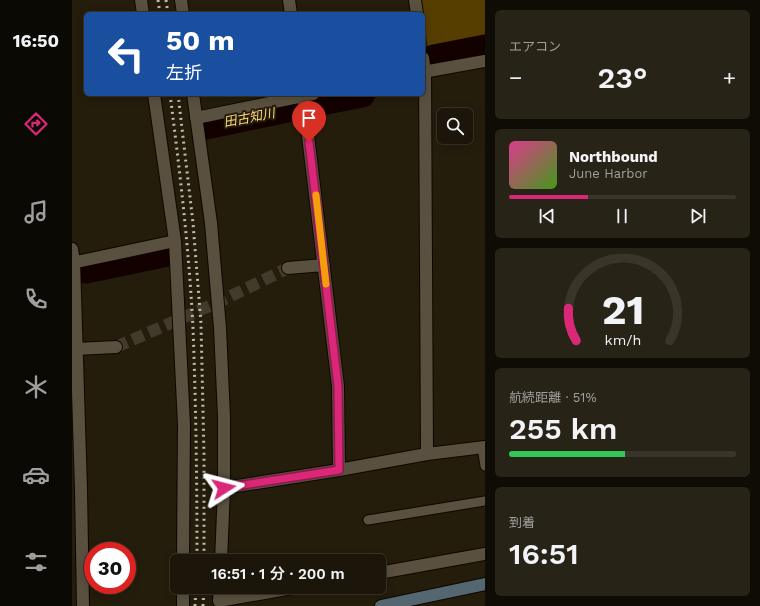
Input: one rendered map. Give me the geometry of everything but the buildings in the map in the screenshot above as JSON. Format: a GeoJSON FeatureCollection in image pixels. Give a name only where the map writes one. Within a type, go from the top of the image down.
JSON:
{"type":"FeatureCollection","features":[{"type":"Feature","properties":{"kind":"main road"},"geometry":{"type":"LineString","coordinates":[[381,606],[485,584]]}},
{"type":"Feature","properties":{"kind":"street"},"geometry":{"type":"LineString","coordinates":[[141,0],[143,12]]}},
{"type":"Feature","properties":{"kind":"street"},"geometry":{"type":"LineString","coordinates":[[181,0],[183,12]]}},
{"type":"Feature","properties":{"kind":"street"},"geometry":{"type":"LineString","coordinates":[[289,0],[291,12]]}},
{"type":"Feature","properties":{"kind":"street"},"geometry":{"type":"LineString","coordinates":[[415,0],[417,12]]}},
{"type":"Feature","properties":{"kind":"street"},"geometry":{"type":"LineString","coordinates":[[425,72],[485,61]]}},
{"type":"Feature","properties":{"kind":"street"},"geometry":{"type":"LineString","coordinates":[[154,96],[175,241],[184,425],[183,554]]}},
{"type":"Feature","properties":{"kind":"street"},"geometry":{"type":"LineString","coordinates":[[193,96],[211,223],[220,328],[224,417],[224,488],[221,554]]}},
{"type":"Feature","properties":{"kind":"street"},"geometry":{"type":"LineString","coordinates":[[196,118],[301,96]]}},
{"type":"Feature","properties":{"kind":"street"},"geometry":{"type":"LineString","coordinates":[[306,96],[338,386],[339,470]]}},
{"type":"Feature","properties":{"kind":"street"},"geometry":{"type":"LineString","coordinates":[[424,96],[427,454]]}},
{"type":"Feature","properties":{"kind":"street"},"geometry":{"type":"LineString","coordinates":[[73,262],[175,241]]}},
{"type":"Feature","properties":{"kind":"street"},"geometry":{"type":"LineString","coordinates":[[72,249],[75,344],[76,490],[83,606]]}},
{"type":"Feature","properties":{"kind":"street"},"geometry":{"type":"LineString","coordinates":[[288,268],[324,265]]}},
{"type":"Feature","properties":{"kind":"street"},"geometry":{"type":"LineString","coordinates":[[75,344],[116,347]]}},
{"type":"Feature","properties":{"kind":"street"},"geometry":{"type":"LineString","coordinates":[[224,488],[339,470],[427,454],[483,447]]}},
{"type":"Feature","properties":{"kind":"street"},"geometry":{"type":"LineString","coordinates":[[386,571],[485,554]]}},
{"type":"Feature","properties":{"kind":"street"},"geometry":{"type":"LineString","coordinates":[[183,594],[183,606]]}},
{"type":"Feature","properties":{"kind":"street"},"geometry":{"type":"LineString","coordinates":[[220,594],[219,601],[258,594]]}},
{"type":"Feature","properties":{"kind":"lane"},"geometry":{"type":"LineString","coordinates":[[483,447],[485,466]]}},
{"type":"Feature","properties":{"kind":"lane"},"geometry":{"type":"LineString","coordinates":[[368,520],[485,502]]}},
{"type":"Feature","properties":{"kind":"shaded area"},"geometry":{"type":"Polygon","coordinates":[[[421,0],[485,0],[485,52],[437,61],[429,57],[425,28],[425,12],[423,12],[421,0]]]}},
{"type":"Feature","properties":{"kind":"waterway","name":"田古知川"},"geometry":{"type":"LineString","coordinates":[[434,58],[485,48]]}},
{"type":"Feature","properties":{"kind":"waterway","name":"田古知川"},"geometry":{"type":"LineString","coordinates":[[316,103],[352,96]]}},
{"type":"Feature","properties":{"kind":"waterway","name":"田古知川"},"geometry":{"type":"LineString","coordinates":[[206,126],[292,108]]}},
{"type":"Feature","properties":{"kind":"waterway","name":"田古知川"},"geometry":{"type":"LineString","coordinates":[[86,270],[163,254]]}},
{"type":"Feature","properties":{"kind":"tunnel"},"geometry":{"type":"LineString","coordinates":[[116,347],[225,299],[288,268]]}},
{"type":"Feature","properties":{"kind":"railway"},"geometry":{"type":"LineString","coordinates":[[158,0],[160,12]]}},
{"type":"Feature","properties":{"kind":"railway"},"geometry":{"type":"LineString","coordinates":[[166,0],[168,12]]}},
{"type":"Feature","properties":{"kind":"railway"},"geometry":{"type":"LineString","coordinates":[[170,96],[184,211],[193,328],[197,554]]}},
{"type":"Feature","properties":{"kind":"railway"},"geometry":{"type":"LineString","coordinates":[[178,96],[193,223],[201,324],[204,455],[204,554]]}},
{"type":"Feature","properties":{"kind":"railway"},"geometry":{"type":"LineString","coordinates":[[195,606],[196,594]]}},
{"type":"Feature","properties":{"kind":"railway"},"geometry":{"type":"LineString","coordinates":[[203,606],[204,594]]}},
{"type":"Feature","properties":{"kind":"slow traffic"},"geometry":{"type":"LineString","coordinates":[[316,195],[326,284]]}},
{"type":"Feature","properties":{"kind":"route"},"geometry":{"type":"LineString","coordinates":[[224,488],[339,470],[338,386],[309,142]]}}]}
